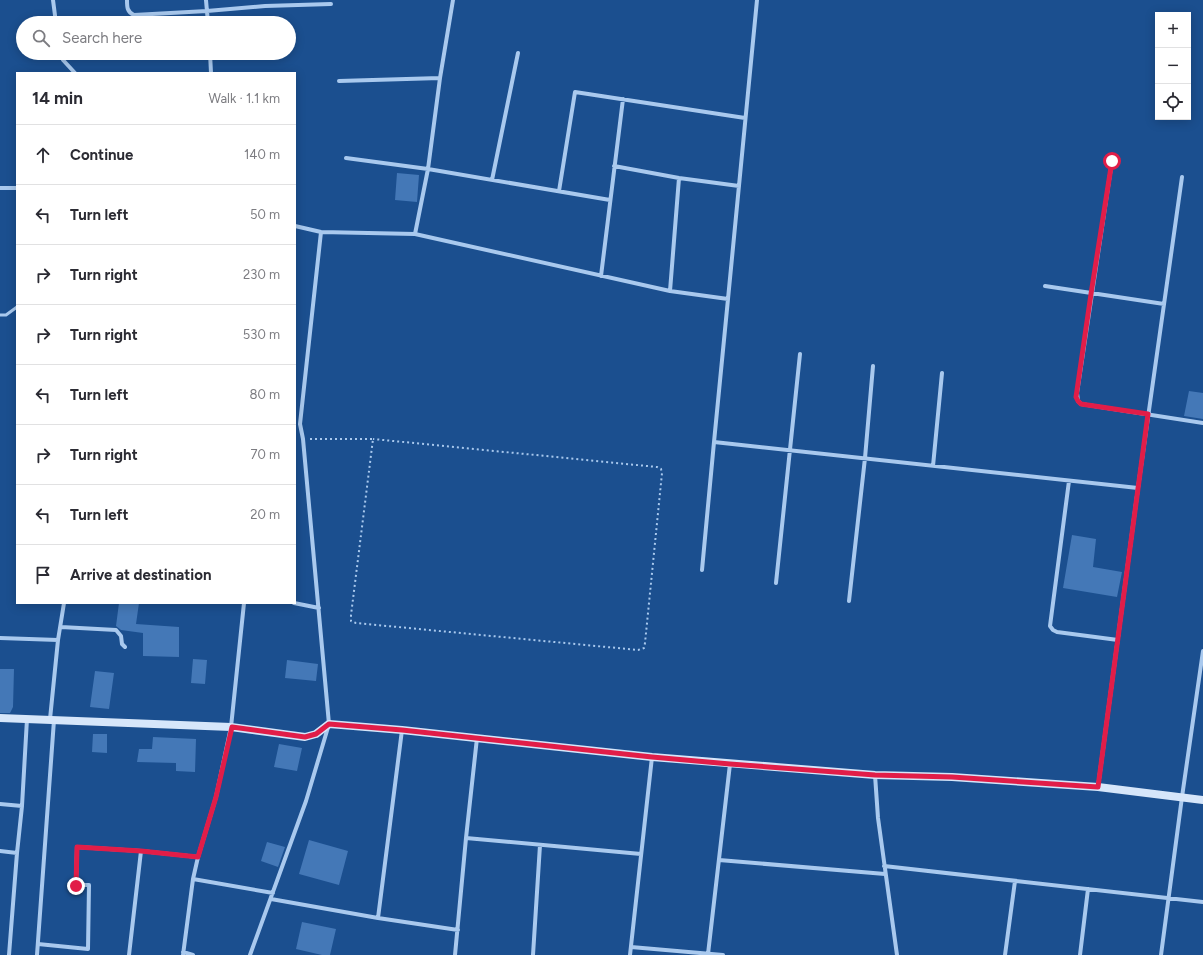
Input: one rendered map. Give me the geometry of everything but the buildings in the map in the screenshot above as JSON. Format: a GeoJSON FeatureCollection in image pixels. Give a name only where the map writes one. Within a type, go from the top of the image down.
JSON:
{"type":"FeatureCollection","features":[{"type":"Feature","properties":{"kind":"main road"},"geometry":{"type":"LineString","coordinates":[[0,718],[232,727],[305,737],[316,734],[329,724],[402,730],[730,764],[875,775],[952,777],[1098,787],[1203,800]]}},
{"type":"Feature","properties":{"kind":"street"},"geometry":{"type":"LineString","coordinates":[[53,0],[55,16]]}},
{"type":"Feature","properties":{"kind":"street"},"geometry":{"type":"LineString","coordinates":[[127,0],[128,10],[130,14],[134,15],[265,6],[331,4]]}},
{"type":"Feature","properties":{"kind":"street"},"geometry":{"type":"LineString","coordinates":[[206,0],[207,16]]}},
{"type":"Feature","properties":{"kind":"street"},"geometry":{"type":"LineString","coordinates":[[265,0],[265,6]]}},
{"type":"Feature","properties":{"kind":"street"},"geometry":{"type":"LineString","coordinates":[[415,234],[428,168],[440,78],[453,0]]}},
{"type":"Feature","properties":{"kind":"street"},"geometry":{"type":"LineString","coordinates":[[702,570],[757,0]]}},
{"type":"Feature","properties":{"kind":"street"},"geometry":{"type":"LineString","coordinates":[[492,180],[518,53]]}},
{"type":"Feature","properties":{"kind":"street"},"geometry":{"type":"LineString","coordinates":[[63,60],[74,72]]}},
{"type":"Feature","properties":{"kind":"street"},"geometry":{"type":"LineString","coordinates":[[210,60],[211,72]]}},
{"type":"Feature","properties":{"kind":"street"},"geometry":{"type":"LineString","coordinates":[[339,81],[440,78]]}},
{"type":"Feature","properties":{"kind":"street"},"geometry":{"type":"LineString","coordinates":[[559,191],[575,92],[745,118]]}},
{"type":"Feature","properties":{"kind":"street"},"geometry":{"type":"LineString","coordinates":[[601,276],[623,100]]}},
{"type":"Feature","properties":{"kind":"street"},"geometry":{"type":"LineString","coordinates":[[346,158],[428,168],[610,200]]}},
{"type":"Feature","properties":{"kind":"street"},"geometry":{"type":"LineString","coordinates":[[1112,161],[1076,393],[1078,401],[1081,404],[1203,423]]}},
{"type":"Feature","properties":{"kind":"street"},"geometry":{"type":"LineString","coordinates":[[614,166],[679,178],[739,186]]}},
{"type":"Feature","properties":{"kind":"street"},"geometry":{"type":"LineString","coordinates":[[670,291],[679,178]]}},
{"type":"Feature","properties":{"kind":"street"},"geometry":{"type":"LineString","coordinates":[[1098,787],[1148,414],[1182,178]]}},
{"type":"Feature","properties":{"kind":"street"},"geometry":{"type":"LineString","coordinates":[[0,188],[16,188]]}},
{"type":"Feature","properties":{"kind":"street"},"geometry":{"type":"LineString","coordinates":[[296,226],[321,232],[415,234],[670,291],[728,299]]}},
{"type":"Feature","properties":{"kind":"street"},"geometry":{"type":"LineString","coordinates":[[250,955],[274,893],[306,801],[329,724],[303,438],[297,424],[321,232]]}},
{"type":"Feature","properties":{"kind":"street"},"geometry":{"type":"LineString","coordinates":[[1045,286],[1164,304]]}},
{"type":"Feature","properties":{"kind":"street"},"geometry":{"type":"LineString","coordinates":[[776,582],[800,354]]}},
{"type":"Feature","properties":{"kind":"street"},"geometry":{"type":"LineString","coordinates":[[849,602],[865,458],[873,366]]}},
{"type":"Feature","properties":{"kind":"street"},"geometry":{"type":"LineString","coordinates":[[933,466],[942,373]]}},
{"type":"Feature","properties":{"kind":"street"},"geometry":{"type":"LineString","coordinates":[[714,442],[1138,488]]}},
{"type":"Feature","properties":{"kind":"street"},"geometry":{"type":"LineString","coordinates":[[1069,481],[1050,626],[1057,632],[1118,640]]}},
{"type":"Feature","properties":{"kind":"street"},"geometry":{"type":"LineString","coordinates":[[296,603],[319,608]]}},
{"type":"Feature","properties":{"kind":"street"},"geometry":{"type":"LineString","coordinates":[[37,955],[58,640],[64,604]]}},
{"type":"Feature","properties":{"kind":"street"},"geometry":{"type":"LineString","coordinates":[[193,955],[183,954],[193,879],[216,797],[232,727],[244,604]]}},
{"type":"Feature","properties":{"kind":"street"},"geometry":{"type":"LineString","coordinates":[[61,627],[116,630],[121,636],[122,644],[126,647]]}},
{"type":"Feature","properties":{"kind":"street"},"geometry":{"type":"LineString","coordinates":[[0,638],[58,640]]}},
{"type":"Feature","properties":{"kind":"street"},"geometry":{"type":"LineString","coordinates":[[1161,955],[1203,651]]}},
{"type":"Feature","properties":{"kind":"street"},"geometry":{"type":"LineString","coordinates":[[9,955],[22,806],[27,718]]}},
{"type":"Feature","properties":{"kind":"street"},"geometry":{"type":"LineString","coordinates":[[378,918],[402,730]]}},
{"type":"Feature","properties":{"kind":"street"},"geometry":{"type":"LineString","coordinates":[[455,955],[466,838],[478,738]]}},
{"type":"Feature","properties":{"kind":"street"},"geometry":{"type":"LineString","coordinates":[[630,955],[652,757]]}},
{"type":"Feature","properties":{"kind":"street"},"geometry":{"type":"LineString","coordinates":[[708,954],[730,764]]}},
{"type":"Feature","properties":{"kind":"street"},"geometry":{"type":"LineString","coordinates":[[875,775],[878,818],[897,955]]}},
{"type":"Feature","properties":{"kind":"street"},"geometry":{"type":"LineString","coordinates":[[0,804],[22,806]]}},
{"type":"Feature","properties":{"kind":"street"},"geometry":{"type":"LineString","coordinates":[[466,838],[641,854]]}},
{"type":"Feature","properties":{"kind":"street"},"geometry":{"type":"LineString","coordinates":[[533,955],[540,845]]}},
{"type":"Feature","properties":{"kind":"street"},"geometry":{"type":"LineString","coordinates":[[38,944],[88,949],[89,885],[76,886],[77,847],[141,851],[198,857]]}},
{"type":"Feature","properties":{"kind":"street"},"geometry":{"type":"LineString","coordinates":[[0,851],[17,853]]}},
{"type":"Feature","properties":{"kind":"street"},"geometry":{"type":"LineString","coordinates":[[129,955],[141,851]]}},
{"type":"Feature","properties":{"kind":"street"},"geometry":{"type":"LineString","coordinates":[[719,860],[886,874]]}},
{"type":"Feature","properties":{"kind":"street"},"geometry":{"type":"LineString","coordinates":[[884,866],[1203,902]]}},
{"type":"Feature","properties":{"kind":"street"},"geometry":{"type":"LineString","coordinates":[[193,879],[274,893]]}},
{"type":"Feature","properties":{"kind":"street"},"geometry":{"type":"LineString","coordinates":[[1005,955],[1014,881]]}},
{"type":"Feature","properties":{"kind":"street"},"geometry":{"type":"LineString","coordinates":[[1080,955],[1088,889]]}},
{"type":"Feature","properties":{"kind":"street"},"geometry":{"type":"LineString","coordinates":[[271,899],[378,918],[458,930]]}},
{"type":"Feature","properties":{"kind":"street"},"geometry":{"type":"LineString","coordinates":[[631,947],[723,955]]}},
{"type":"Feature","properties":{"kind":"lane"},"geometry":{"type":"LineString","coordinates":[[0,315],[6,315],[16,308]]}},
{"type":"Feature","properties":{"kind":"path"},"geometry":{"type":"LineString","coordinates":[[303,438],[373,438],[657,467],[661,469],[662,473],[644,648],[638,650],[356,623],[351,621],[373,438]]}},
{"type":"Feature","properties":{"kind":"route"},"geometry":{"type":"LineString","coordinates":[[76,886],[77,847],[141,851],[198,857],[216,797],[232,727],[305,737],[316,734],[329,724],[402,730],[730,764],[875,775],[952,777],[1098,787],[1148,414],[1081,404],[1076,397],[1112,161]]}}]}
